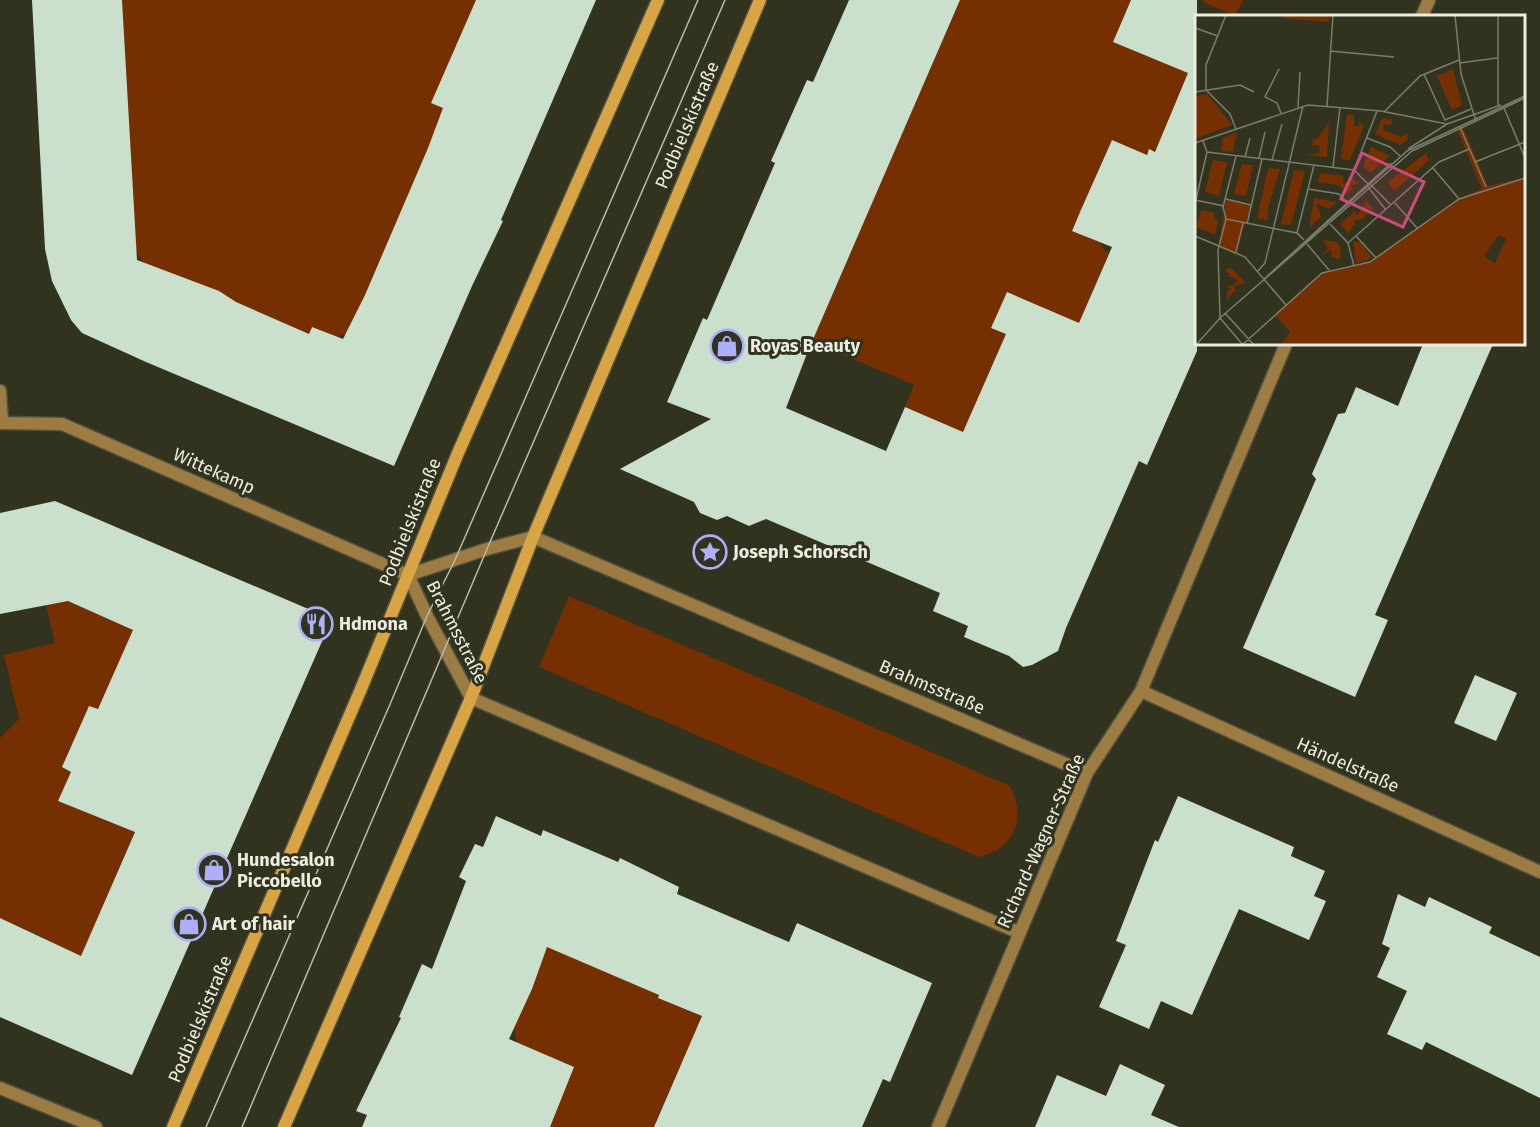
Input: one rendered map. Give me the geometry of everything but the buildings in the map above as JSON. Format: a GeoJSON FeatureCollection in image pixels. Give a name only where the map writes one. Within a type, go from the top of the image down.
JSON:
{"type":"FeatureCollection","features":[{"type":"Feature","properties":{"kind":"main road","name":"Podbielskistraße"},"geometry":{"type":"LineString","coordinates":[[173,1127],[356,700],[458,453],[658,0]]}},
{"type":"Feature","properties":{"kind":"main road","name":"Podbielskistraße"},"geometry":{"type":"LineString","coordinates":[[284,1127],[471,698],[533,537],[760,0]]}},
{"type":"Feature","properties":{"kind":"street"},"geometry":{"type":"LineString","coordinates":[[1422,15],[1429,0]]}},
{"type":"Feature","properties":{"kind":"street","name":"Richard-Wagner-Straße"},"geometry":{"type":"LineString","coordinates":[[938,1127],[1087,773],[1142,691],[1286,345]]}},
{"type":"Feature","properties":{"kind":"street"},"geometry":{"type":"LineString","coordinates":[[0,392],[1,423]]}},
{"type":"Feature","properties":{"kind":"street","name":"Wittekamp"},"geometry":{"type":"LineString","coordinates":[[1,423],[62,424],[408,575]]}},
{"type":"Feature","properties":{"kind":"street","name":"Brahmsstraße"},"geometry":{"type":"LineString","coordinates":[[1020,933],[471,698],[408,575],[487,549],[533,537],[1087,773]]}},
{"type":"Feature","properties":{"kind":"street","name":"Händelstraße"},"geometry":{"type":"LineString","coordinates":[[1142,691],[1540,872]]}},
{"type":"Feature","properties":{"kind":"street"},"geometry":{"type":"LineString","coordinates":[[0,1088],[96,1127]]}},
{"type":"Feature","properties":{"kind":"shaded area"},"geometry":{"type":"Polygon","coordinates":[[[122,0],[493,0],[432,103],[445,109],[349,333],[337,337],[312,327],[309,334],[143,262],[136,251],[122,0]]]}},
{"type":"Feature","properties":{"kind":"shaded area"},"geometry":{"type":"Polygon","coordinates":[[[960,0],[1148,0],[1129,4],[1113,42],[1159,61],[1193,62],[1155,152],[1149,149],[1146,155],[1112,140],[1095,177],[1139,214],[1089,192],[1072,230],[1101,243],[1104,250],[1109,253],[1092,292],[1075,348],[1007,292],[991,328],[1006,334],[981,391],[1020,409],[963,432],[905,407],[914,385],[812,341],[960,0]]]}},
{"type":"Feature","properties":{"kind":"shaded area"},"geometry":{"type":"Polygon","coordinates":[[[1204,0],[1243,0],[1236,15],[1203,2],[1204,0]]]}},
{"type":"Feature","properties":{"kind":"shaded area"},"geometry":{"type":"Polygon","coordinates":[[[54,595],[148,630],[98,709],[89,707],[62,767],[71,772],[59,801],[99,818],[106,804],[143,813],[103,905],[86,968],[42,958],[49,940],[0,918],[0,738],[19,719],[4,655],[55,643],[44,596],[54,595]]]}},
{"type":"Feature","properties":{"kind":"shaded area"},"geometry":{"type":"Polygon","coordinates":[[[569,596],[1010,786],[1016,803],[1015,829],[1005,844],[979,857],[539,667],[569,596]]]}},
{"type":"Feature","properties":{"kind":"shaded area"},"geometry":{"type":"Polygon","coordinates":[[[536,940],[727,1027],[681,1064],[656,1121],[669,1127],[549,1127],[517,1043],[514,1028],[532,989],[536,940]]]}},
{"type":"Feature","properties":{"kind":"tram line"},"geometry":{"type":"LineString","coordinates":[[206,1127],[427,616],[455,560],[698,0]]}},
{"type":"Feature","properties":{"kind":"tram line"},"geometry":{"type":"LineString","coordinates":[[242,1127],[487,549],[725,0]]}},
{"type":"Feature","properties":{"kind":"place","name":"Royas Beauty"},"geometry":{"type":"Point","coordinates":[727,346]}},
{"type":"Feature","properties":{"kind":"place","name":"Joseph Schorsch"},"geometry":{"type":"Point","coordinates":[710,552]}},
{"type":"Feature","properties":{"kind":"place","name":"Hdmona"},"geometry":{"type":"Point","coordinates":[316,624]}},
{"type":"Feature","properties":{"kind":"place","name":"Hundesalon Piccobello"},"geometry":{"type":"Point","coordinates":[214,870]}},
{"type":"Feature","properties":{"kind":"place","name":"Art of hair"},"geometry":{"type":"Point","coordinates":[189,924]}}]}
